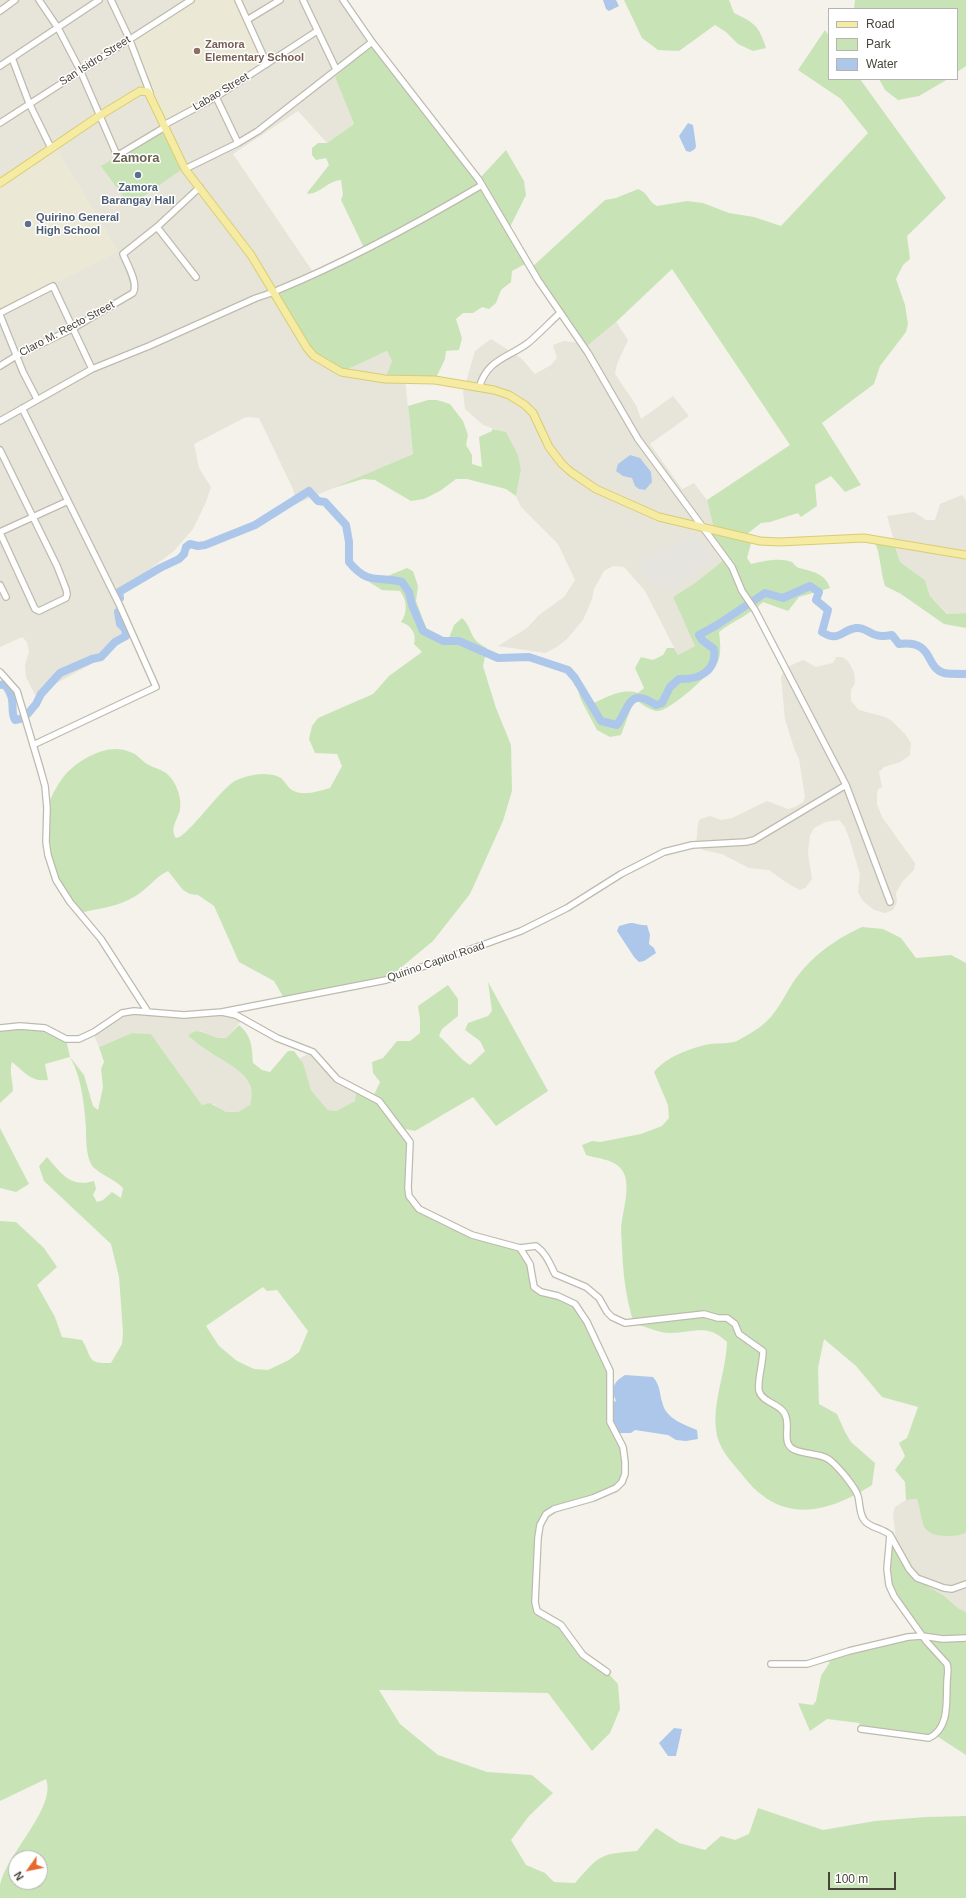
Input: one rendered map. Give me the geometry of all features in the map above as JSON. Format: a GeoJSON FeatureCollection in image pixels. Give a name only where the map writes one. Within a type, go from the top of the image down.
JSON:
{"type":"FeatureCollection","features":[{"type":"Feature","properties":{"kind":"main road"},"geometry":{"type":"LineString","coordinates":[[0,181],[140,91],[150,93],[185,169],[247,250],[276,291],[291,323],[314,356],[341,372],[385,378],[435,380],[494,390],[509,395],[525,405],[533,413],[549,447],[562,464],[596,489],[659,517],[760,541],[779,542],[864,538],[966,555]]}},
{"type":"Feature","properties":{"kind":"street"},"geometry":{"type":"LineString","coordinates":[[0,11],[15,0]]}},
{"type":"Feature","properties":{"kind":"street"},"geometry":{"type":"LineString","coordinates":[[39,0],[58,28],[80,70],[99,116]]}},
{"type":"Feature","properties":{"kind":"street"},"geometry":{"type":"LineString","coordinates":[[0,66],[100,0]]}},
{"type":"Feature","properties":{"kind":"street"},"geometry":{"type":"LineString","coordinates":[[112,0],[129,38],[150,93]]}},
{"type":"Feature","properties":{"kind":"street","name":"San Isidro Street"},"geometry":{"type":"LineString","coordinates":[[0,123],[129,38],[191,0]]}},
{"type":"Feature","properties":{"kind":"street"},"geometry":{"type":"LineString","coordinates":[[238,0],[266,64]]}},
{"type":"Feature","properties":{"kind":"street"},"geometry":{"type":"LineString","coordinates":[[247,20],[280,0]]}},
{"type":"Feature","properties":{"kind":"street"},"geometry":{"type":"LineString","coordinates":[[303,0],[336,69]]}},
{"type":"Feature","properties":{"kind":"street"},"geometry":{"type":"LineString","coordinates":[[343,0],[372,42],[467,163],[482,185],[534,274],[588,352],[638,439],[705,528],[732,567],[746,597],[755,610],[846,785],[890,902]]}},
{"type":"Feature","properties":{"kind":"street","name":"Labao Street"},"geometry":{"type":"LineString","coordinates":[[99,116],[114,150],[118,154],[216,97],[317,32]]}},
{"type":"Feature","properties":{"kind":"street"},"geometry":{"type":"LineString","coordinates":[[185,169],[238,143],[281,114],[372,42]]}},
{"type":"Feature","properties":{"kind":"street"},"geometry":{"type":"LineString","coordinates":[[12,58],[29,103],[51,148]]}},
{"type":"Feature","properties":{"kind":"street"},"geometry":{"type":"LineString","coordinates":[[216,97],[238,143]]}},
{"type":"Feature","properties":{"kind":"street"},"geometry":{"type":"LineString","coordinates":[[0,421],[92,369],[149,346],[256,298],[319,273],[388,239],[482,185]]}},
{"type":"Feature","properties":{"kind":"street"},"geometry":{"type":"LineString","coordinates":[[196,277],[157,227],[200,187]]}},
{"type":"Feature","properties":{"kind":"street","name":"Claro M. Recto Street"},"geometry":{"type":"LineString","coordinates":[[0,366],[16,356],[72,329],[134,293],[136,289],[123,254],[157,227]]}},
{"type":"Feature","properties":{"kind":"street"},"geometry":{"type":"LineString","coordinates":[[37,399],[16,356],[0,314],[53,286],[92,369]]}},
{"type":"Feature","properties":{"kind":"street"},"geometry":{"type":"LineString","coordinates":[[479,388],[482,378],[495,362],[529,342],[560,313]]}},
{"type":"Feature","properties":{"kind":"street"},"geometry":{"type":"LineString","coordinates":[[22,408],[119,604],[156,687],[33,745]]}},
{"type":"Feature","properties":{"kind":"street"},"geometry":{"type":"LineString","coordinates":[[0,450],[32,516],[66,589],[67,596],[63,600],[39,611],[35,609],[0,532],[32,516],[68,501]]}},
{"type":"Feature","properties":{"kind":"street"},"geometry":{"type":"LineString","coordinates":[[0,585],[6,597]]}},
{"type":"Feature","properties":{"kind":"street"},"geometry":{"type":"LineString","coordinates":[[0,672],[16,691],[33,745],[44,786],[47,808],[46,842],[49,859],[56,880],[70,902],[101,939],[148,1012]]}},
{"type":"Feature","properties":{"kind":"street","name":"Quirino Capitol Road"},"geometry":{"type":"LineString","coordinates":[[0,1028],[20,1026],[45,1028],[66,1039],[79,1039],[94,1032],[110,1019],[122,1013],[134,1011],[184,1015],[222,1012],[386,980],[521,932],[567,908],[621,874],[664,852],[692,845],[746,842],[754,840],[846,785]]}},
{"type":"Feature","properties":{"kind":"street"},"geometry":{"type":"LineString","coordinates":[[222,1012],[236,1015],[277,1038],[313,1052],[337,1079],[379,1101],[410,1142],[407,1178],[408,1192],[409,1196],[419,1209],[458,1230],[520,1248],[536,1246],[542,1249],[555,1274],[579,1283],[591,1291],[599,1298],[607,1312],[617,1321],[634,1324],[704,1314],[718,1318],[727,1318],[734,1324],[739,1334],[763,1351],[763,1364],[759,1380],[760,1392],[765,1400],[781,1408],[786,1416],[786,1439],[788,1445],[794,1450],[831,1460],[858,1494],[863,1519],[868,1524],[886,1531],[890,1535],[909,1569],[917,1578],[944,1588],[952,1589],[966,1584]]}},
{"type":"Feature","properties":{"kind":"street"},"geometry":{"type":"LineString","coordinates":[[520,1248],[530,1264],[534,1287],[541,1292],[558,1296],[575,1304],[610,1370],[610,1422],[623,1448],[625,1474],[622,1482],[616,1488],[592,1498],[554,1509],[546,1514],[540,1525],[538,1538],[535,1602],[537,1611],[561,1625],[583,1655],[607,1672]]}},
{"type":"Feature","properties":{"kind":"street"},"geometry":{"type":"LineString","coordinates":[[861,1729],[929,1738],[939,1731],[947,1704],[946,1684],[948,1669],[942,1658],[922,1636],[894,1596],[889,1585],[887,1569],[890,1535]]}},
{"type":"Feature","properties":{"kind":"street"},"geometry":{"type":"LineString","coordinates":[[771,1664],[807,1664],[849,1651],[922,1636],[943,1640],[966,1638]]}},
{"type":"Feature","properties":{"kind":"shaded area"},"geometry":{"type":"Polygon","coordinates":[[[0,0],[342,0],[372,42],[335,77],[354,124],[327,143],[298,111],[233,154],[315,275],[379,355],[387,351],[392,361],[390,367],[405,379],[413,454],[296,504],[293,489],[259,418],[246,417],[194,444],[199,468],[211,487],[206,502],[193,529],[174,551],[119,592],[117,626],[123,632],[119,637],[113,640],[108,655],[35,695],[26,677],[25,665],[29,652],[27,642],[22,637],[0,647],[0,0]]]}},
{"type":"Feature","properties":{"kind":"shaded area","name":"Zamora Elementary School"},"geometry":{"type":"Polygon","coordinates":[[[191,0],[238,0],[267,64],[164,125],[129,38],[191,0]]]}},
{"type":"Feature","properties":{"kind":"shaded area","name":"Quirino General High School"},"geometry":{"type":"Polygon","coordinates":[[[57,149],[118,251],[2,311],[0,307],[0,188],[57,149]]]}},
{"type":"Feature","properties":{"kind":"shaded area"},"geometry":{"type":"Polygon","coordinates":[[[616,322],[628,340],[617,364],[615,374],[636,405],[641,419],[673,396],[689,416],[650,444],[682,489],[694,483],[707,500],[714,531],[726,558],[695,583],[673,597],[696,646],[678,655],[645,591],[624,567],[613,566],[604,571],[594,589],[592,599],[583,620],[567,639],[557,647],[545,653],[498,646],[527,628],[539,615],[564,597],[575,580],[558,544],[521,507],[516,496],[521,470],[506,433],[483,425],[465,409],[463,392],[475,351],[491,339],[521,358],[535,374],[551,365],[557,358],[553,345],[564,341],[588,344],[616,322]]]}},
{"type":"Feature","properties":{"kind":"shaded area"},"geometry":{"type":"Polygon","coordinates":[[[962,495],[966,500],[966,613],[948,614],[930,596],[925,580],[900,562],[887,516],[914,512],[926,520],[935,520],[940,504],[962,495]]]}},
{"type":"Feature","properties":{"kind":"shaded area"},"geometry":{"type":"Polygon","coordinates":[[[692,532],[715,558],[673,589],[649,583],[638,561],[692,532]]]}},
{"type":"Feature","properties":{"kind":"shaded area"},"geometry":{"type":"Polygon","coordinates":[[[836,657],[842,657],[848,661],[854,672],[855,683],[851,690],[851,701],[859,710],[885,717],[892,721],[905,734],[911,743],[910,755],[900,762],[884,767],[879,772],[882,787],[878,789],[877,804],[882,817],[915,863],[914,870],[902,882],[896,893],[897,902],[893,910],[885,913],[874,910],[863,901],[858,892],[860,874],[845,827],[839,820],[826,822],[814,828],[810,835],[808,853],[812,879],[805,888],[800,890],[769,870],[749,868],[722,854],[703,850],[696,845],[698,824],[700,819],[710,816],[721,820],[732,818],[767,801],[788,809],[803,802],[805,797],[799,759],[785,719],[781,677],[785,668],[803,660],[816,667],[833,663],[836,657]]]}},
{"type":"Feature","properties":{"kind":"shaded area"},"geometry":{"type":"Polygon","coordinates":[[[222,1012],[243,1019],[226,1038],[213,1037],[201,1031],[188,1036],[209,1052],[237,1069],[248,1081],[253,1097],[250,1106],[238,1112],[226,1112],[220,1110],[214,1104],[202,1105],[151,1034],[132,1033],[99,1047],[94,1035],[122,1013],[222,1012]]]}},
{"type":"Feature","properties":{"kind":"shaded area"},"geometry":{"type":"Polygon","coordinates":[[[313,1052],[329,1070],[356,1090],[355,1101],[336,1111],[328,1110],[311,1090],[300,1058],[313,1052]]]}},
{"type":"Feature","properties":{"kind":"shaded area"},"geometry":{"type":"Polygon","coordinates":[[[917,1499],[920,1507],[922,1523],[961,1535],[966,1533],[966,1612],[958,1608],[943,1595],[911,1577],[898,1558],[893,1514],[895,1507],[906,1500],[917,1499]]]}},
{"type":"Feature","properties":{"kind":"green space"},"geometry":{"type":"Polygon","coordinates":[[[624,0],[729,0],[734,13],[755,26],[761,35],[766,48],[753,51],[738,44],[726,32],[715,25],[679,51],[658,50],[642,38],[624,0]]]}},
{"type":"Feature","properties":{"kind":"green space"},"geometry":{"type":"Polygon","coordinates":[[[855,0],[966,0],[966,66],[958,71],[958,8],[854,8],[855,0]]]}},
{"type":"Feature","properties":{"kind":"green space"},"geometry":{"type":"Polygon","coordinates":[[[825,30],[828,34],[828,80],[861,80],[946,198],[907,236],[910,259],[903,265],[896,279],[905,305],[908,324],[906,332],[880,366],[874,384],[822,423],[861,485],[845,492],[831,476],[815,485],[817,506],[801,517],[798,513],[770,522],[761,523],[742,538],[752,540],[747,558],[751,564],[772,560],[792,562],[798,568],[822,576],[830,588],[799,597],[788,611],[763,602],[724,628],[719,632],[719,660],[698,683],[672,705],[658,711],[649,709],[636,700],[633,703],[621,735],[610,737],[597,730],[581,700],[576,684],[592,704],[620,692],[638,693],[644,688],[635,668],[641,657],[653,660],[663,655],[667,648],[674,648],[678,655],[695,646],[673,597],[695,583],[726,558],[705,528],[714,530],[707,500],[790,445],[672,269],[616,322],[588,345],[582,344],[531,268],[605,200],[616,198],[638,189],[657,206],[687,201],[703,203],[729,213],[754,217],[781,226],[868,133],[841,99],[798,70],[825,30]]]}},
{"type":"Feature","properties":{"kind":"green space"},"geometry":{"type":"Polygon","coordinates":[[[372,42],[479,179],[506,150],[524,181],[526,195],[509,229],[527,263],[512,271],[511,282],[501,290],[496,303],[489,309],[482,307],[473,313],[463,313],[456,319],[462,338],[459,350],[446,351],[445,359],[435,380],[385,379],[392,361],[387,351],[341,372],[314,356],[274,292],[365,250],[341,200],[343,194],[341,180],[332,182],[317,192],[307,193],[329,165],[326,158],[316,160],[312,155],[312,148],[318,143],[327,143],[354,124],[335,77],[372,42]]]}},
{"type":"Feature","properties":{"kind":"green space"},"geometry":{"type":"Polygon","coordinates":[[[880,80],[946,80],[919,96],[898,100],[885,90],[880,80]]]}},
{"type":"Feature","properties":{"kind":"green space"},"geometry":{"type":"Polygon","coordinates":[[[165,129],[185,167],[130,206],[101,166],[165,129]]]}},
{"type":"Feature","properties":{"kind":"green space"},"geometry":{"type":"Polygon","coordinates":[[[428,400],[437,400],[450,404],[463,421],[468,435],[466,445],[472,455],[472,464],[482,467],[479,437],[492,431],[492,429],[506,432],[518,455],[521,470],[516,496],[506,489],[467,479],[456,479],[440,491],[424,499],[411,501],[375,480],[363,479],[333,488],[413,454],[408,406],[428,400]]]}},
{"type":"Feature","properties":{"kind":"green space"},"geometry":{"type":"Polygon","coordinates":[[[874,540],[894,543],[900,562],[925,580],[930,596],[947,614],[966,613],[966,628],[944,624],[901,594],[885,586],[878,551],[874,540]]]}},
{"type":"Feature","properties":{"kind":"green space"},"geometry":{"type":"Polygon","coordinates":[[[407,568],[413,571],[418,586],[416,601],[427,629],[438,639],[449,638],[454,625],[462,618],[469,627],[476,641],[487,648],[483,666],[496,708],[511,745],[512,791],[503,821],[470,894],[433,941],[386,980],[285,1000],[274,981],[239,962],[214,906],[198,895],[190,894],[183,890],[168,871],[139,894],[128,900],[115,905],[81,913],[70,900],[57,879],[47,852],[46,811],[55,790],[65,775],[86,758],[104,751],[122,749],[135,754],[152,767],[162,770],[173,780],[180,799],[179,812],[174,827],[174,834],[176,838],[181,836],[196,822],[221,793],[235,781],[245,777],[257,774],[274,775],[281,778],[292,790],[301,793],[311,793],[330,788],[342,766],[337,754],[315,753],[309,739],[312,726],[318,718],[373,694],[389,676],[422,652],[414,644],[415,637],[412,630],[408,625],[401,622],[405,614],[406,606],[400,591],[382,590],[369,582],[373,575],[385,577],[407,568]]]}},
{"type":"Feature","properties":{"kind":"green space"},"geometry":{"type":"Polygon","coordinates":[[[862,927],[883,929],[901,938],[916,958],[951,955],[966,963],[966,1533],[958,1535],[935,1535],[925,1528],[917,1499],[906,1500],[905,1482],[895,1470],[905,1456],[899,1443],[907,1438],[918,1407],[882,1397],[856,1366],[824,1339],[818,1368],[819,1404],[837,1414],[851,1442],[875,1463],[872,1485],[859,1493],[832,1505],[803,1510],[789,1508],[775,1503],[759,1493],[753,1487],[721,1447],[717,1435],[716,1407],[727,1342],[720,1336],[707,1331],[700,1330],[666,1333],[634,1324],[627,1296],[622,1258],[621,1227],[625,1202],[625,1175],[619,1166],[606,1160],[586,1155],[582,1145],[592,1141],[600,1142],[641,1134],[662,1126],[669,1118],[668,1105],[654,1072],[659,1067],[679,1054],[694,1048],[710,1044],[734,1042],[757,1029],[775,1012],[799,974],[823,950],[862,927]]]}},
{"type":"Feature","properties":{"kind":"green space"},"geometry":{"type":"Polygon","coordinates":[[[488,982],[548,1091],[496,1126],[473,1097],[415,1131],[400,1128],[410,1142],[408,1188],[414,1203],[458,1230],[520,1248],[527,1257],[534,1287],[575,1304],[610,1371],[610,1422],[623,1447],[625,1474],[616,1488],[554,1509],[540,1525],[537,1611],[561,1625],[578,1650],[607,1672],[618,1684],[620,1709],[610,1733],[592,1751],[548,1693],[379,1690],[400,1724],[438,1755],[487,1772],[532,1775],[553,1793],[529,1816],[511,1840],[526,1865],[545,1873],[554,1882],[575,1883],[596,1861],[601,1858],[615,1853],[637,1851],[656,1828],[679,1843],[705,1850],[721,1836],[735,1840],[749,1834],[758,1808],[823,1830],[875,1821],[966,1816],[966,1898],[0,1898],[0,1886],[8,1866],[8,1890],[48,1890],[48,1850],[17,1850],[38,1817],[44,1804],[47,1791],[46,1779],[0,1801],[0,1221],[16,1222],[44,1248],[57,1267],[37,1285],[55,1317],[62,1337],[82,1340],[91,1359],[103,1363],[111,1363],[122,1344],[123,1332],[119,1277],[111,1244],[44,1181],[39,1166],[47,1157],[67,1178],[72,1181],[86,1183],[94,1181],[96,1189],[93,1195],[97,1202],[103,1200],[112,1192],[121,1198],[123,1188],[93,1167],[89,1160],[83,1100],[77,1074],[70,1057],[84,1075],[93,1106],[98,1110],[103,1087],[101,1069],[104,1062],[99,1047],[132,1033],[151,1034],[202,1105],[210,1103],[226,1112],[238,1112],[250,1105],[252,1095],[251,1087],[247,1080],[235,1068],[188,1036],[197,1031],[215,1037],[226,1038],[239,1025],[247,1033],[249,1038],[252,1047],[253,1063],[262,1070],[270,1072],[288,1051],[294,1051],[303,1063],[311,1090],[328,1110],[336,1111],[355,1101],[356,1090],[373,1097],[380,1082],[373,1073],[372,1062],[383,1058],[397,1041],[410,1041],[420,1033],[418,1006],[448,985],[458,999],[458,1016],[442,1029],[439,1036],[470,1065],[485,1051],[480,1041],[465,1030],[468,1023],[488,1016],[492,1011],[488,982]],[[263,1287],[206,1326],[219,1346],[237,1361],[254,1369],[268,1370],[289,1360],[299,1352],[308,1331],[277,1290],[267,1291],[263,1287]]]}},
{"type":"Feature","properties":{"kind":"green space"},"geometry":{"type":"Polygon","coordinates":[[[27,1027],[40,1029],[66,1039],[70,1057],[45,1064],[48,1080],[37,1080],[28,1076],[12,1062],[11,1073],[13,1091],[0,1103],[0,1031],[27,1027]]]}},
{"type":"Feature","properties":{"kind":"green space"},"geometry":{"type":"Polygon","coordinates":[[[0,1128],[29,1184],[16,1192],[0,1188],[0,1128]]]}},
{"type":"Feature","properties":{"kind":"green space"},"geometry":{"type":"Polygon","coordinates":[[[890,1535],[896,1545],[898,1558],[911,1577],[943,1595],[958,1608],[966,1612],[966,1755],[935,1735],[929,1738],[861,1729],[859,1723],[827,1719],[810,1731],[798,1703],[813,1705],[816,1701],[821,1676],[830,1662],[820,1660],[922,1636],[889,1585],[890,1535]]]}},
{"type":"Feature","properties":{"kind":"water"},"geometry":{"type":"Polygon","coordinates":[[[603,0],[616,0],[619,6],[609,11],[606,9],[603,0]]]}},
{"type":"Feature","properties":{"kind":"water"},"geometry":{"type":"Polygon","coordinates":[[[688,123],[693,125],[696,146],[695,149],[690,152],[686,151],[679,136],[688,123]]]}},
{"type":"Feature","properties":{"kind":"water"},"geometry":{"type":"Polygon","coordinates":[[[630,455],[640,458],[651,472],[652,482],[645,490],[639,489],[635,486],[632,478],[623,476],[616,471],[618,464],[630,455]]]}},
{"type":"Feature","properties":{"kind":"water"},"geometry":{"type":"Polygon","coordinates":[[[630,923],[647,925],[650,935],[649,944],[654,948],[656,953],[644,961],[639,962],[634,957],[617,931],[619,926],[630,923]]]}},
{"type":"Feature","properties":{"kind":"water"},"geometry":{"type":"Polygon","coordinates":[[[625,1375],[653,1377],[659,1387],[665,1410],[672,1418],[697,1430],[698,1439],[686,1441],[676,1440],[668,1435],[635,1430],[631,1433],[619,1433],[616,1436],[610,1422],[610,1403],[616,1401],[613,1393],[615,1383],[625,1375]]]}},
{"type":"Feature","properties":{"kind":"water"},"geometry":{"type":"Polygon","coordinates":[[[674,1728],[682,1729],[676,1756],[668,1756],[659,1743],[674,1728]]]}},
{"type":"Feature","properties":{"kind":"waterway"},"geometry":{"type":"LineString","coordinates":[[120,598],[119,592],[160,568],[179,559],[184,554],[186,547],[190,544],[198,546],[205,545],[255,525],[309,491],[318,501],[325,502],[346,525],[349,542],[349,562],[356,569],[367,577],[402,582],[409,592],[412,605],[423,631],[443,641],[459,641],[498,658],[529,657],[568,670],[575,678],[601,721],[617,725],[631,701],[635,698],[647,700],[656,705],[662,703],[670,687],[679,679],[693,678],[705,673],[713,663],[714,649],[702,640],[699,635],[717,625],[765,593],[783,598],[810,586],[819,592],[816,600],[828,610],[822,632],[828,635],[836,636],[851,629],[859,628],[878,636],[892,635],[899,644],[910,644],[918,646],[924,650],[938,670],[944,673],[966,674]]}},
{"type":"Feature","properties":{"kind":"waterway"},"geometry":{"type":"LineString","coordinates":[[25,717],[36,704],[41,694],[60,673],[92,659],[101,657],[115,642],[126,636],[125,629],[120,624],[118,612]]}},
{"type":"Feature","properties":{"kind":"waterway"},"geometry":{"type":"LineString","coordinates":[[0,685],[4,684],[8,689],[12,699],[13,716],[15,720],[20,719]]}},
{"type":"Feature","properties":{"kind":"place","name":"Zamora Elementary School"},"geometry":{"type":"Point","coordinates":[197,51]}},
{"type":"Feature","properties":{"kind":"place","name":"Zamora Barangay Hall"},"geometry":{"type":"Point","coordinates":[138,175]}},
{"type":"Feature","properties":{"kind":"place","name":"Quirino General High School"},"geometry":{"type":"Point","coordinates":[28,224]}},
{"type":"Feature","properties":{"kind":"district","name":"Zamora"},"geometry":{"type":"Point","coordinates":[136,158]}}]}
